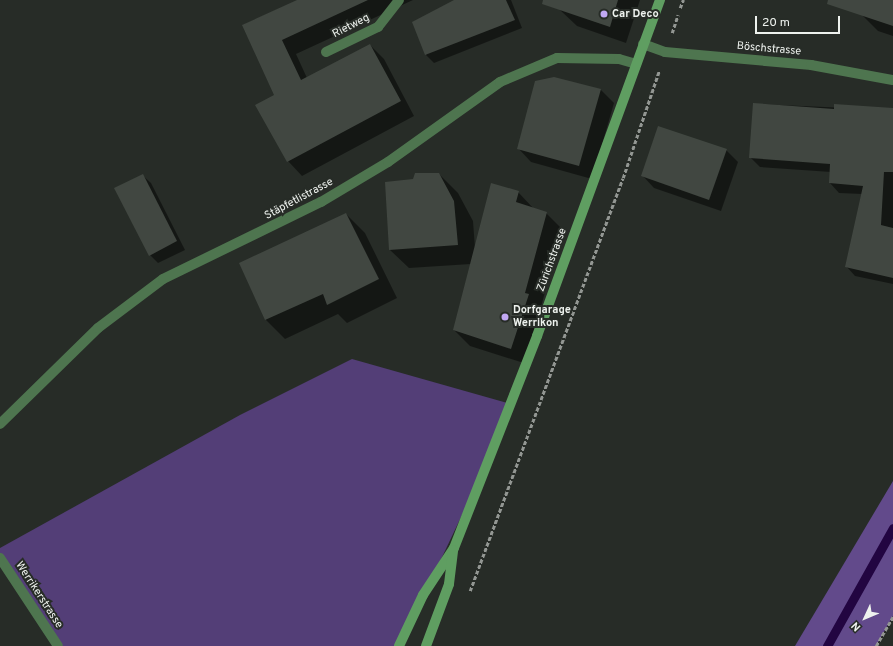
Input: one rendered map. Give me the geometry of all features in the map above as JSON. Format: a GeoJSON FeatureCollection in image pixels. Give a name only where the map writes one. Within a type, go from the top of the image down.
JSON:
{"type":"FeatureCollection","features":[{"type":"Feature","properties":{"kind":"main road","name":"Zürichstrasse"},"geometry":{"type":"LineString","coordinates":[[399,646],[423,595],[454,548],[540,329],[660,0]]}},
{"type":"Feature","properties":{"kind":"main road","name":"Zürichstrasse"},"geometry":{"type":"LineString","coordinates":[[426,646],[449,584],[454,548]]}},
{"type":"Feature","properties":{"kind":"street","name":"Rietweg"},"geometry":{"type":"LineString","coordinates":[[326,52],[378,27],[399,0]]}},
{"type":"Feature","properties":{"kind":"street","name":"Böschstrasse"},"geometry":{"type":"LineString","coordinates":[[644,44],[665,52],[811,64],[893,80]]}},
{"type":"Feature","properties":{"kind":"street","name":"Stäpfetlistrasse"},"geometry":{"type":"LineString","coordinates":[[0,424],[98,328],[163,279],[321,202],[388,162],[500,82],[557,58],[619,59],[636,64]]}},
{"type":"Feature","properties":{"kind":"street","name":"Werrikerstrasse"},"geometry":{"type":"LineString","coordinates":[[0,558],[58,646]]}},
{"type":"Feature","properties":{"kind":"path"},"geometry":{"type":"LineString","coordinates":[[467,598],[623,178],[683,0]]}},
{"type":"Feature","properties":{"kind":"path"},"geometry":{"type":"LineString","coordinates":[[876,646],[893,616]]}},
{"type":"Feature","properties":{"kind":"shaded area"},"geometry":{"type":"Polygon","coordinates":[[[352,359],[514,405],[400,646],[58,646],[0,558],[0,548],[240,415],[352,359]]]}},
{"type":"Feature","properties":{"kind":"shaded area"},"geometry":{"type":"Polygon","coordinates":[[[893,481],[893,616],[876,646],[795,646],[893,481]]]}},
{"type":"Feature","properties":{"kind":"building"},"geometry":{"type":"Polygon","coordinates":[[[297,0],[368,0],[282,40],[301,80],[370,44],[401,101],[287,162],[255,105],[274,95],[242,25],[297,0]]]}},
{"type":"Feature","properties":{"kind":"building"},"geometry":{"type":"Polygon","coordinates":[[[454,0],[506,0],[515,20],[425,55],[412,22],[454,0]]]}},
{"type":"Feature","properties":{"kind":"building"},"geometry":{"type":"Polygon","coordinates":[[[543,0],[618,0],[610,27],[542,4],[543,0]]]}},
{"type":"Feature","properties":{"kind":"building"},"geometry":{"type":"Polygon","coordinates":[[[828,0],[893,0],[893,26],[827,4],[828,0]]]}},
{"type":"Feature","properties":{"kind":"building"},"geometry":{"type":"Polygon","coordinates":[[[554,77],[601,89],[579,166],[517,149],[535,81],[554,77]]]}},
{"type":"Feature","properties":{"kind":"building"},"geometry":{"type":"Polygon","coordinates":[[[753,103],[834,109],[834,104],[893,108],[893,172],[884,172],[881,225],[893,228],[893,278],[845,267],[863,186],[829,183],[830,164],[749,158],[753,103]]]}},
{"type":"Feature","properties":{"kind":"building"},"geometry":{"type":"Polygon","coordinates":[[[658,126],[727,149],[709,200],[641,176],[658,126]]]}},
{"type":"Feature","properties":{"kind":"building"},"geometry":{"type":"Polygon","coordinates":[[[415,173],[439,173],[454,201],[458,245],[389,250],[385,182],[413,179],[415,173]]]}},
{"type":"Feature","properties":{"kind":"building"},"geometry":{"type":"Polygon","coordinates":[[[143,174],[177,241],[149,256],[114,188],[143,174]]]}},
{"type":"Feature","properties":{"kind":"building"},"geometry":{"type":"Polygon","coordinates":[[[491,183],[519,191],[516,202],[547,212],[525,293],[529,294],[511,349],[453,330],[491,183]]]}},
{"type":"Feature","properties":{"kind":"building"},"geometry":{"type":"Polygon","coordinates":[[[346,213],[379,279],[327,305],[323,294],[265,320],[239,263],[346,213]]]}},
{"type":"Feature","properties":{"kind":"waterway"},"geometry":{"type":"LineString","coordinates":[[827,646],[893,528]]}},
{"type":"Feature","properties":{"kind":"place","name":"Car Deco"},"geometry":{"type":"Point","coordinates":[604,14]}},
{"type":"Feature","properties":{"kind":"place","name":"Dorfgarage Werrikon"},"geometry":{"type":"Point","coordinates":[505,317]}}]}
